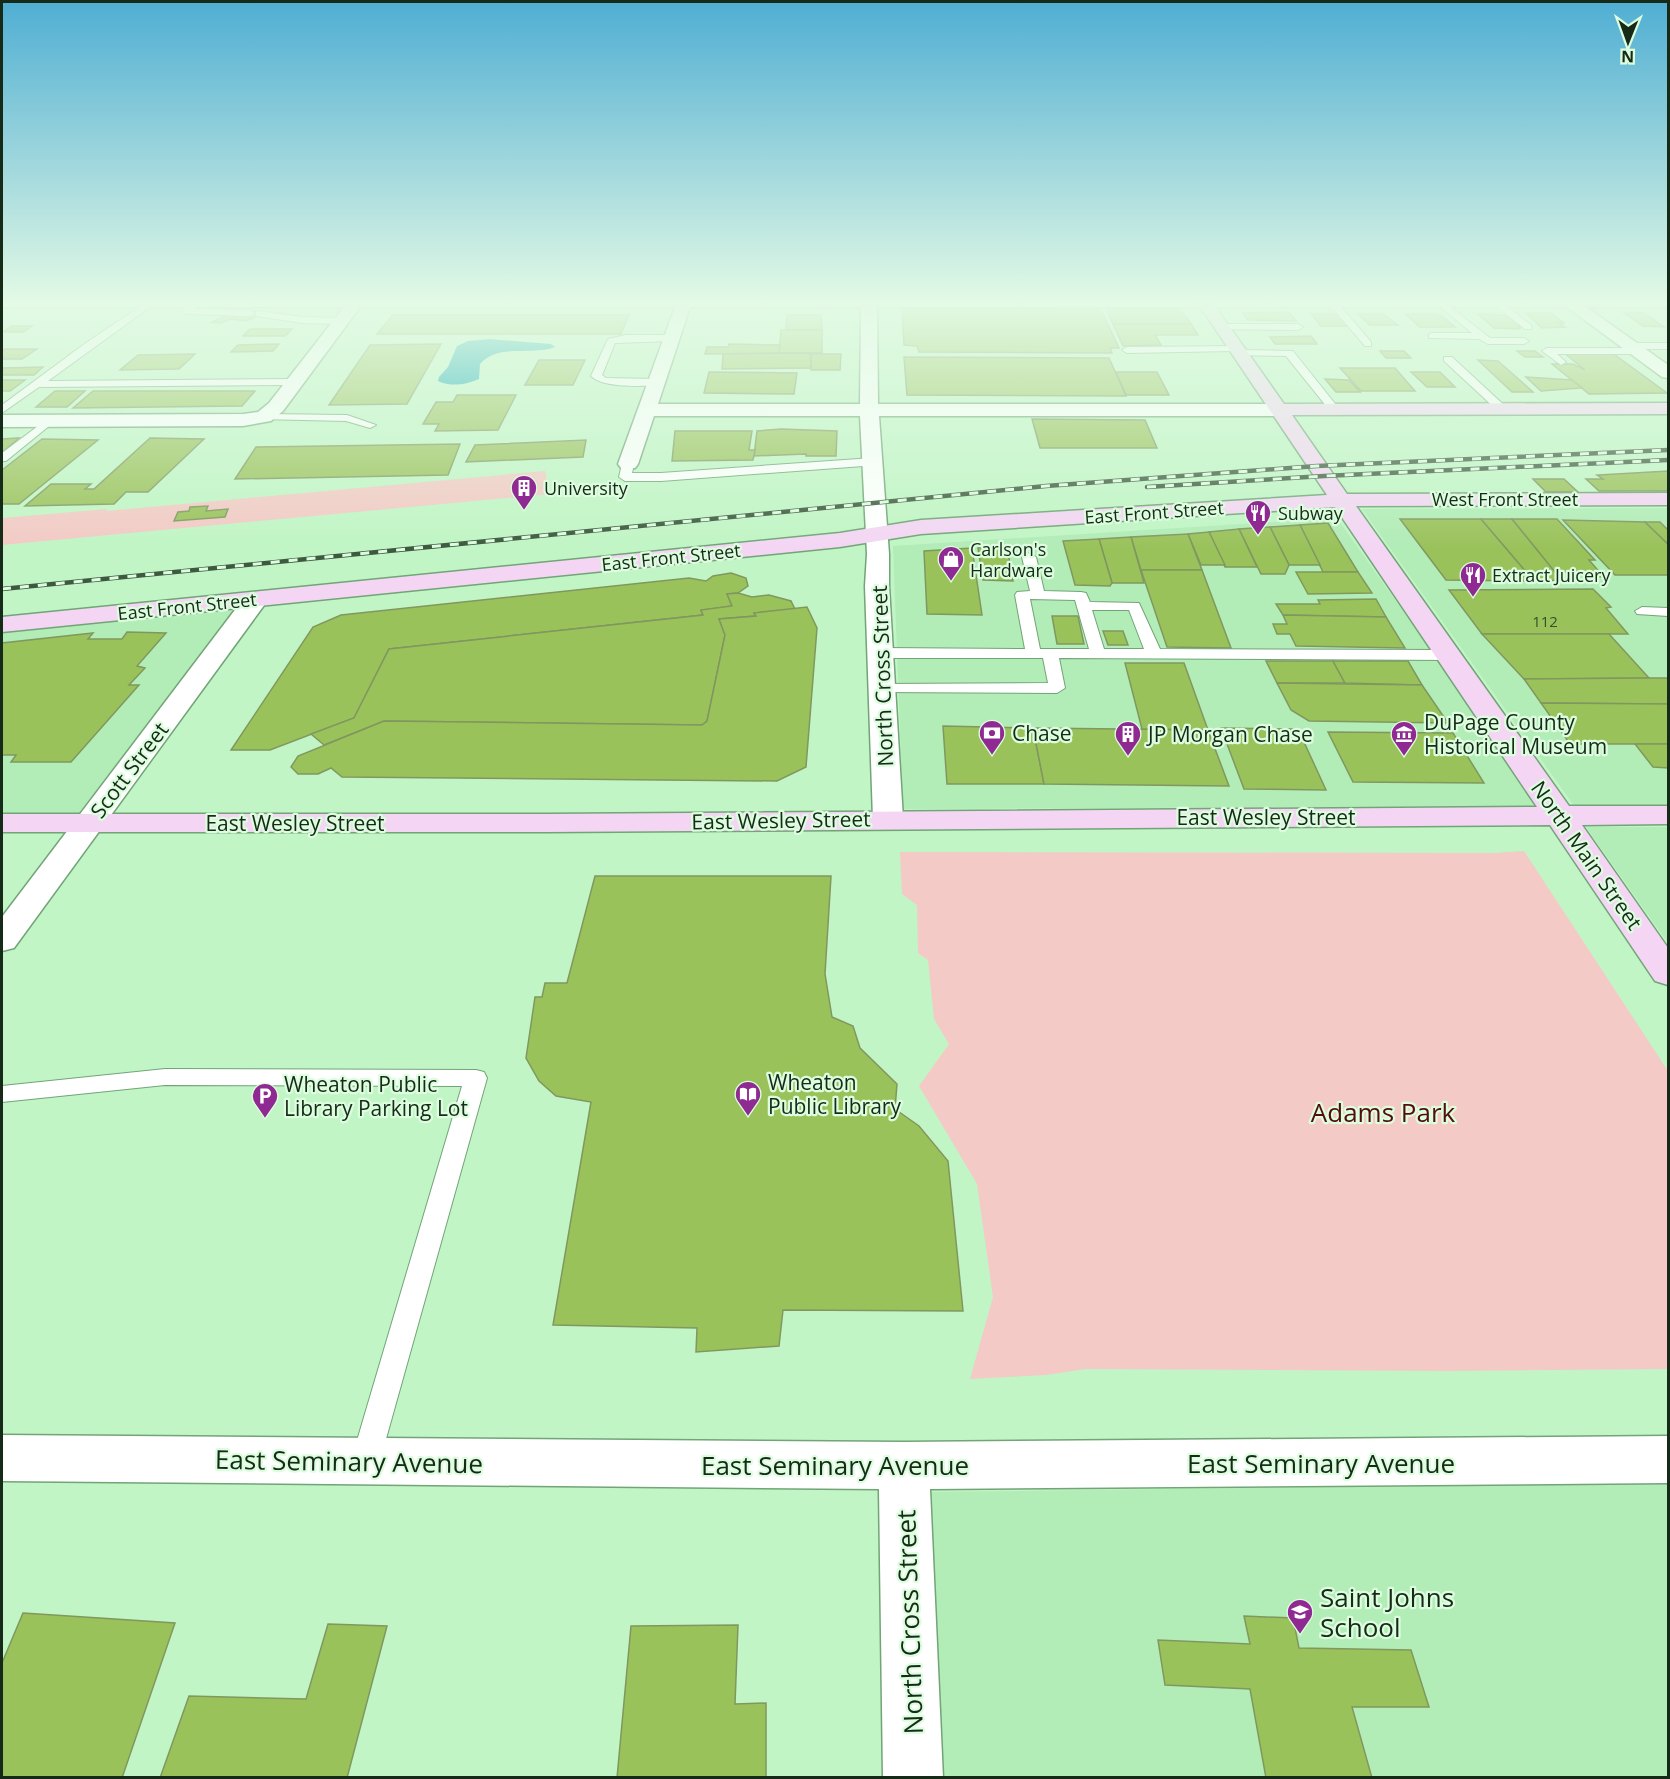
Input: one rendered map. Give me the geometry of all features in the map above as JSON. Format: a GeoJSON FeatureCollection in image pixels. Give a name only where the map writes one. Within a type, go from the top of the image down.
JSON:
{"type":"FeatureCollection","features":[{"type":"Feature","properties":{"kind":"street"},"geometry":{"type":"LineString","coordinates":[[2,421],[243,420],[264,417],[272,412],[293,382]]}},
{"type":"Feature","properties":{"kind":"street"},"geometry":{"type":"LineString","coordinates":[[628,464],[657,382]]}},
{"type":"Feature","properties":{"kind":"street","name":"North Cross Street"},"geometry":{"type":"LineString","coordinates":[[869,382],[888,819]]}},
{"type":"Feature","properties":{"kind":"street","name":"North Main Street"},"geometry":{"type":"LineString","coordinates":[[1259,382],[1668,973]]}},
{"type":"Feature","properties":{"kind":"street"},"geometry":{"type":"LineString","coordinates":[[648,410],[1668,408]]}},
{"type":"Feature","properties":{"kind":"street","name":"West Front Street"},"geometry":{"type":"LineString","coordinates":[[1341,500],[1668,499]]}},
{"type":"Feature","properties":{"kind":"street","name":"East Front Street"},"geometry":{"type":"LineString","coordinates":[[2,625],[840,540],[921,526],[1341,500]]}},
{"type":"Feature","properties":{"kind":"street","name":"Scott Street"},"geometry":{"type":"LineString","coordinates":[[2,940],[256,599]]}},
{"type":"Feature","properties":{"kind":"street","name":"East Wesley Street"},"geometry":{"type":"LineString","coordinates":[[2,823],[547,823],[1668,815]]}},
{"type":"Feature","properties":{"kind":"street","name":"East Seminary Avenue"},"geometry":{"type":"LineString","coordinates":[[2,1458],[904,1466],[1668,1460]]}},
{"type":"Feature","properties":{"kind":"street","name":"North Cross Street"},"geometry":{"type":"LineString","coordinates":[[904,1466],[914,1778]]}},
{"type":"Feature","properties":{"kind":"lane"},"geometry":{"type":"LineString","coordinates":[[2,410],[40,382]]}},
{"type":"Feature","properties":{"kind":"lane"},"geometry":{"type":"LineString","coordinates":[[37,384],[290,382]]}},
{"type":"Feature","properties":{"kind":"lane"},"geometry":{"type":"LineString","coordinates":[[1312,382],[1335,410]]}},
{"type":"Feature","properties":{"kind":"lane"},"geometry":{"type":"LineString","coordinates":[[1473,382],[1502,409]]}},
{"type":"Feature","properties":{"kind":"lane"},"geometry":{"type":"LineString","coordinates":[[264,417],[347,418],[370,425]]}},
{"type":"Feature","properties":{"kind":"lane"},"geometry":{"type":"LineString","coordinates":[[2,458],[50,420]]}},
{"type":"Feature","properties":{"kind":"lane"},"geometry":{"type":"LineString","coordinates":[[628,464],[625,477],[661,477],[873,462]]}},
{"type":"Feature","properties":{"kind":"lane"},"geometry":{"type":"LineString","coordinates":[[1029,557],[1038,595]]}},
{"type":"Feature","properties":{"kind":"lane"},"geometry":{"type":"LineString","coordinates":[[1033,653],[1022,595],[1081,596],[1098,654]]}},
{"type":"Feature","properties":{"kind":"lane"},"geometry":{"type":"LineString","coordinates":[[1084,606],[1134,606],[1154,654]]}},
{"type":"Feature","properties":{"kind":"lane"},"geometry":{"type":"LineString","coordinates":[[1642,611],[1668,612]]}},
{"type":"Feature","properties":{"kind":"lane"},"geometry":{"type":"LineString","coordinates":[[880,653],[1448,655]]}},
{"type":"Feature","properties":{"kind":"lane"},"geometry":{"type":"LineString","coordinates":[[882,689],[1057,687],[1050,654]]}},
{"type":"Feature","properties":{"kind":"lane"},"geometry":{"type":"LineString","coordinates":[[2,1094],[165,1077],[476,1078],[366,1461]]}},
{"type":"Feature","properties":{"kind":"shaded area"},"geometry":{"type":"Polygon","coordinates":[[[1668,508],[1668,806],[1575,807],[1362,509],[1668,508]]]}},
{"type":"Feature","properties":{"kind":"shaded area"},"geometry":{"type":"Polygon","coordinates":[[[1337,518],[1541,806],[903,809],[893,546],[1337,518]]]}},
{"type":"Feature","properties":{"kind":"shaded area"},"geometry":{"type":"Polygon","coordinates":[[[238,607],[77,815],[2,815],[2,632],[238,607]]]}},
{"type":"Feature","properties":{"kind":"shaded area"},"geometry":{"type":"Polygon","coordinates":[[[1586,827],[1668,827],[1668,943],[1586,827]]]}},
{"type":"Feature","properties":{"kind":"shaded area","name":"Saint Johns School"},"geometry":{"type":"Polygon","coordinates":[[[1668,1483],[1668,1777],[937,1777],[926,1492],[1668,1483]]]}},
{"type":"Feature","properties":{"kind":"green space"},"geometry":{"type":"Polygon","coordinates":[[[545,471],[550,494],[2,545],[2,518],[107,509],[106,511],[545,471]]]}},
{"type":"Feature","properties":{"kind":"green space","name":"Adams Park"},"geometry":{"type":"Polygon","coordinates":[[[1524,851],[1668,1071],[1668,1369],[1448,1371],[1086,1369],[1046,1375],[970,1379],[993,1297],[977,1184],[919,1086],[949,1044],[934,1019],[928,960],[918,953],[917,905],[902,894],[900,852],[1495,853],[1524,851]]]}},
{"type":"Feature","properties":{"kind":"water"},"geometry":{"type":"Polygon","coordinates":[[[441,382],[471,382],[453,385],[441,382]]]}},
{"type":"Feature","properties":{"kind":"building"},"geometry":{"type":"Polygon","coordinates":[[[2,382],[22,382],[10,391],[2,391],[2,382]]]}},
{"type":"Feature","properties":{"kind":"building"},"geometry":{"type":"Polygon","coordinates":[[[345,382],[419,382],[407,404],[329,405],[345,382]]]}},
{"type":"Feature","properties":{"kind":"building"},"geometry":{"type":"Polygon","coordinates":[[[527,382],[574,382],[573,385],[525,385],[527,382]]]}},
{"type":"Feature","properties":{"kind":"building"},"geometry":{"type":"Polygon","coordinates":[[[707,382],[796,382],[794,394],[704,393],[707,382]]]}},
{"type":"Feature","properties":{"kind":"building"},"geometry":{"type":"Polygon","coordinates":[[[906,382],[1120,382],[1126,396],[907,395],[906,382]]]}},
{"type":"Feature","properties":{"kind":"building"},"geometry":{"type":"Polygon","coordinates":[[[1120,382],[1162,382],[1169,395],[1126,395],[1120,382]]]}},
{"type":"Feature","properties":{"kind":"building"},"geometry":{"type":"Polygon","coordinates":[[[1328,382],[1351,382],[1360,392],[1336,392],[1328,382]]]}},
{"type":"Feature","properties":{"kind":"building"},"geometry":{"type":"Polygon","coordinates":[[[1353,382],[1407,382],[1415,391],[1361,391],[1353,382]]]}},
{"type":"Feature","properties":{"kind":"building"},"geometry":{"type":"Polygon","coordinates":[[[1422,382],[1450,382],[1455,387],[1427,387],[1422,382]]]}},
{"type":"Feature","properties":{"kind":"building"},"geometry":{"type":"Polygon","coordinates":[[[1501,382],[1522,382],[1533,392],[1512,392],[1501,382]]]}},
{"type":"Feature","properties":{"kind":"building"},"geometry":{"type":"Polygon","coordinates":[[[1531,382],[1575,382],[1582,388],[1541,391],[1531,382]]]}},
{"type":"Feature","properties":{"kind":"building"},"geometry":{"type":"Polygon","coordinates":[[[1574,382],[1652,382],[1667,393],[1589,394],[1574,382]]]}},
{"type":"Feature","properties":{"kind":"building"},"geometry":{"type":"Polygon","coordinates":[[[55,391],[85,391],[67,407],[36,407],[55,391]]]}},
{"type":"Feature","properties":{"kind":"building"},"geometry":{"type":"Polygon","coordinates":[[[93,391],[255,391],[242,406],[73,408],[93,391]]]}},
{"type":"Feature","properties":{"kind":"building"},"geometry":{"type":"Polygon","coordinates":[[[457,395],[516,395],[498,430],[435,431],[439,424],[423,424],[436,402],[453,402],[457,395]]]}},
{"type":"Feature","properties":{"kind":"building"},"geometry":{"type":"Polygon","coordinates":[[[1032,419],[1145,420],[1157,448],[1040,448],[1032,419]]]}},
{"type":"Feature","properties":{"kind":"building"},"geometry":{"type":"Polygon","coordinates":[[[781,429],[837,431],[836,456],[806,456],[806,454],[754,456],[757,431],[781,429]]]}},
{"type":"Feature","properties":{"kind":"building"},"geometry":{"type":"Polygon","coordinates":[[[675,431],[752,431],[749,450],[755,450],[753,460],[672,461],[675,431]]]}},
{"type":"Feature","properties":{"kind":"building"},"geometry":{"type":"Polygon","coordinates":[[[19,438],[2,453],[2,439],[19,438]]]}},
{"type":"Feature","properties":{"kind":"building"},"geometry":{"type":"Polygon","coordinates":[[[150,438],[204,439],[148,492],[126,492],[114,504],[25,506],[51,484],[91,484],[85,489],[94,489],[150,438]]]}},
{"type":"Feature","properties":{"kind":"building"},"geometry":{"type":"Polygon","coordinates":[[[42,439],[98,440],[19,504],[2,504],[2,470],[42,439]]]}},
{"type":"Feature","properties":{"kind":"building"},"geometry":{"type":"Polygon","coordinates":[[[586,440],[583,457],[466,462],[475,445],[586,440]]]}},
{"type":"Feature","properties":{"kind":"building"},"geometry":{"type":"Polygon","coordinates":[[[460,444],[448,475],[235,479],[256,447],[460,444]]]}},
{"type":"Feature","properties":{"kind":"building"},"geometry":{"type":"Polygon","coordinates":[[[1668,471],[1668,491],[1599,491],[1586,479],[1603,479],[1597,475],[1668,471]]]}},
{"type":"Feature","properties":{"kind":"building"},"geometry":{"type":"Polygon","coordinates":[[[1533,479],[1564,479],[1578,492],[1546,492],[1533,479]]]}},
{"type":"Feature","properties":{"kind":"building"},"geometry":{"type":"Polygon","coordinates":[[[208,506],[206,511],[228,509],[225,517],[174,521],[178,512],[189,511],[190,507],[208,506]]]}},
{"type":"Feature","properties":{"kind":"building"},"geometry":{"type":"Polygon","coordinates":[[[1400,519],[1481,519],[1534,581],[1446,580],[1400,519]]]}},
{"type":"Feature","properties":{"kind":"building"},"geometry":{"type":"Polygon","coordinates":[[[1481,519],[1512,519],[1562,580],[1534,581],[1481,519]]]}},
{"type":"Feature","properties":{"kind":"building"},"geometry":{"type":"Polygon","coordinates":[[[1512,519],[1557,519],[1595,560],[1589,560],[1603,576],[1592,579],[1586,572],[1555,572],[1512,519]]]}},
{"type":"Feature","properties":{"kind":"building"},"geometry":{"type":"Polygon","coordinates":[[[1563,520],[1645,522],[1668,544],[1668,575],[1615,575],[1563,520]]]}},
{"type":"Feature","properties":{"kind":"building"},"geometry":{"type":"Polygon","coordinates":[[[1645,522],[1660,522],[1668,530],[1668,544],[1645,522]]]}},
{"type":"Feature","properties":{"kind":"building"},"geometry":{"type":"Polygon","coordinates":[[[1328,523],[1358,572],[1323,572],[1300,525],[1328,523]]]}},
{"type":"Feature","properties":{"kind":"building"},"geometry":{"type":"Polygon","coordinates":[[[1300,525],[1320,565],[1289,565],[1270,527],[1300,525]]]}},
{"type":"Feature","properties":{"kind":"building"},"geometry":{"type":"Polygon","coordinates":[[[1270,527],[1289,565],[1285,574],[1261,574],[1239,529],[1270,527]]]}},
{"type":"Feature","properties":{"kind":"building"},"geometry":{"type":"Polygon","coordinates":[[[1239,529],[1257,567],[1225,567],[1209,532],[1239,529]]]}},
{"type":"Feature","properties":{"kind":"building"},"geometry":{"type":"Polygon","coordinates":[[[1209,532],[1225,565],[1201,565],[1188,534],[1209,532]]]}},
{"type":"Feature","properties":{"kind":"building"},"geometry":{"type":"Polygon","coordinates":[[[1188,534],[1202,570],[1141,570],[1131,537],[1188,534]]]}},
{"type":"Feature","properties":{"kind":"building"},"geometry":{"type":"Polygon","coordinates":[[[1131,537],[1144,583],[1112,583],[1099,539],[1131,537]]]}},
{"type":"Feature","properties":{"kind":"building"},"geometry":{"type":"Polygon","coordinates":[[[1099,539],[1112,583],[1110,586],[1075,585],[1063,541],[1099,539]]]}},
{"type":"Feature","properties":{"kind":"building"},"geometry":{"type":"Polygon","coordinates":[[[1007,546],[1013,581],[983,580],[978,548],[1007,546]]]}},
{"type":"Feature","properties":{"kind":"building","name":"Carlson's Hardware"},"geometry":{"type":"Polygon","coordinates":[[[972,548],[982,615],[927,614],[924,551],[972,548]]]}},
{"type":"Feature","properties":{"kind":"building"},"geometry":{"type":"Polygon","coordinates":[[[1141,570],[1202,570],[1231,648],[1167,647],[1141,570]]]}},
{"type":"Feature","properties":{"kind":"building"},"geometry":{"type":"Polygon","coordinates":[[[1296,572],[1358,572],[1372,593],[1308,594],[1296,572]]]}},
{"type":"Feature","properties":{"kind":"building"},"geometry":{"type":"Polygon","coordinates":[[[731,573],[746,578],[748,586],[738,593],[727,594],[732,606],[701,610],[703,615],[389,649],[354,718],[270,750],[231,750],[313,627],[341,615],[689,578],[706,581],[713,576],[731,573]]]}},
{"type":"Feature","properties":{"kind":"building"},"geometry":{"type":"Polygon","coordinates":[[[1593,589],[1611,607],[1606,608],[1628,634],[1482,634],[1449,590],[1593,589]]]}},
{"type":"Feature","properties":{"kind":"building"},"geometry":{"type":"Polygon","coordinates":[[[738,593],[752,597],[769,595],[791,601],[795,609],[754,613],[756,616],[719,619],[725,635],[707,721],[702,725],[384,721],[324,745],[311,734],[354,718],[389,649],[703,615],[701,610],[732,606],[727,594],[738,593]]]}},
{"type":"Feature","properties":{"kind":"building"},"geometry":{"type":"Polygon","coordinates":[[[1376,599],[1386,617],[1283,615],[1276,604],[1320,604],[1318,600],[1376,599]]]}},
{"type":"Feature","properties":{"kind":"building"},"geometry":{"type":"Polygon","coordinates":[[[807,607],[817,628],[806,767],[777,781],[342,777],[331,768],[318,774],[298,774],[291,767],[298,756],[384,721],[702,725],[707,721],[725,635],[719,619],[756,616],[754,613],[807,607]]]}},
{"type":"Feature","properties":{"kind":"building"},"geometry":{"type":"Polygon","coordinates":[[[1283,615],[1386,617],[1405,648],[1296,646],[1290,634],[1277,634],[1273,624],[1287,624],[1283,615]]]}},
{"type":"Feature","properties":{"kind":"building"},"geometry":{"type":"Polygon","coordinates":[[[1052,616],[1078,616],[1084,644],[1057,644],[1052,616]]]}},
{"type":"Feature","properties":{"kind":"building"},"geometry":{"type":"Polygon","coordinates":[[[1103,631],[1123,631],[1128,645],[1108,645],[1103,631]]]}},
{"type":"Feature","properties":{"kind":"building"},"geometry":{"type":"Polygon","coordinates":[[[127,632],[166,633],[137,666],[145,668],[129,685],[139,685],[71,762],[11,762],[16,755],[2,755],[2,643],[93,633],[88,639],[122,639],[127,632]]]}},
{"type":"Feature","properties":{"kind":"building"},"geometry":{"type":"Polygon","coordinates":[[[1482,634],[1609,634],[1649,678],[1524,679],[1482,634]]]}},
{"type":"Feature","properties":{"kind":"building"},"geometry":{"type":"Polygon","coordinates":[[[1266,661],[1333,661],[1345,683],[1277,683],[1266,661]]]}},
{"type":"Feature","properties":{"kind":"building"},"geometry":{"type":"Polygon","coordinates":[[[1333,661],[1408,661],[1422,685],[1345,683],[1333,661]]]}},
{"type":"Feature","properties":{"kind":"building","name":"JP Morgan Chase"},"geometry":{"type":"Polygon","coordinates":[[[1125,663],[1184,663],[1208,730],[1142,729],[1125,663]]]}},
{"type":"Feature","properties":{"kind":"building"},"geometry":{"type":"Polygon","coordinates":[[[1668,678],[1668,704],[1541,703],[1524,679],[1668,678]]]}},
{"type":"Feature","properties":{"kind":"building"},"geometry":{"type":"Polygon","coordinates":[[[1277,683],[1422,685],[1448,723],[1309,721],[1291,710],[1277,683]]]}},
{"type":"Feature","properties":{"kind":"building"},"geometry":{"type":"Polygon","coordinates":[[[1541,703],[1668,704],[1668,744],[1570,744],[1541,703]]]}},
{"type":"Feature","properties":{"kind":"building","name":"Chase"},"geometry":{"type":"Polygon","coordinates":[[[943,726],[1033,728],[1044,784],[947,784],[943,726]]]}},
{"type":"Feature","properties":{"kind":"building","name":"JP Morgan Chase"},"geometry":{"type":"Polygon","coordinates":[[[1033,728],[1208,730],[1229,786],[1044,784],[1033,728]]]}},
{"type":"Feature","properties":{"kind":"building"},"geometry":{"type":"Polygon","coordinates":[[[1221,728],[1298,729],[1326,790],[1244,789],[1221,728]]]}},
{"type":"Feature","properties":{"kind":"building","name":"DuPage County Historical Museum"},"geometry":{"type":"Polygon","coordinates":[[[1328,732],[1453,733],[1484,783],[1353,782],[1328,732]]]}},
{"type":"Feature","properties":{"kind":"building"},"geometry":{"type":"Polygon","coordinates":[[[1635,744],[1668,744],[1668,768],[1653,767],[1635,744]]]}},
{"type":"Feature","properties":{"kind":"building","name":"Wheaton Public Library"},"geometry":{"type":"Polygon","coordinates":[[[595,876],[831,876],[825,974],[832,1017],[853,1026],[860,1048],[897,1084],[895,1109],[919,1126],[948,1161],[963,1311],[783,1310],[779,1346],[696,1352],[697,1328],[553,1325],[591,1102],[556,1096],[539,1081],[526,1058],[535,997],[542,997],[545,983],[567,983],[595,876]]]}},
{"type":"Feature","properties":{"kind":"building"},"geometry":{"type":"Polygon","coordinates":[[[23,1613],[175,1623],[122,1778],[2,1778],[2,1663],[23,1613]]]}},
{"type":"Feature","properties":{"kind":"building","name":"Saint Johns School"},"geometry":{"type":"Polygon","coordinates":[[[1244,1616],[1293,1618],[1299,1648],[1411,1650],[1429,1707],[1352,1707],[1372,1778],[1266,1778],[1250,1689],[1165,1685],[1158,1640],[1250,1644],[1244,1616]]]}},
{"type":"Feature","properties":{"kind":"building"},"geometry":{"type":"Polygon","coordinates":[[[328,1624],[387,1626],[347,1778],[160,1778],[189,1696],[306,1699],[328,1624]]]}},
{"type":"Feature","properties":{"kind":"building"},"geometry":{"type":"Polygon","coordinates":[[[738,1625],[735,1704],[766,1703],[766,1778],[617,1778],[631,1626],[738,1625]]]}},
{"type":"Feature","properties":{"kind":"railway"},"geometry":{"type":"LineString","coordinates":[[2,589],[1046,486],[1317,466],[1668,450]]}},
{"type":"Feature","properties":{"kind":"railway"},"geometry":{"type":"LineString","coordinates":[[1147,487],[1324,476],[1668,460]]}},
{"type":"Feature","properties":{"kind":"place","name":"University"},"geometry":{"type":"Point","coordinates":[524,511]}},
{"type":"Feature","properties":{"kind":"place","name":"Subway"},"geometry":{"type":"Point","coordinates":[1258,536]}},
{"type":"Feature","properties":{"kind":"place","name":"Carlson's Hardware"},"geometry":{"type":"Point","coordinates":[951,582]}},
{"type":"Feature","properties":{"kind":"place","name":"Extract Juicery"},"geometry":{"type":"Point","coordinates":[1473,598]}},
{"type":"Feature","properties":{"kind":"place","name":"Chase"},"geometry":{"type":"Point","coordinates":[992,756]}},
{"type":"Feature","properties":{"kind":"place","name":"JP Morgan Chase"},"geometry":{"type":"Point","coordinates":[1128,757]}},
{"type":"Feature","properties":{"kind":"place","name":"DuPage County Historical Museum"},"geometry":{"type":"Point","coordinates":[1404,757]}},
{"type":"Feature","properties":{"kind":"place","name":"Wheaton Public Library"},"geometry":{"type":"Point","coordinates":[748,1117]}},
{"type":"Feature","properties":{"kind":"place","name":"Wheaton Public Library Parking Lot"},"geometry":{"type":"Point","coordinates":[265,1119]}},
{"type":"Feature","properties":{"kind":"place","name":"Saint Johns School"},"geometry":{"type":"Point","coordinates":[1300,1635]}}]}
